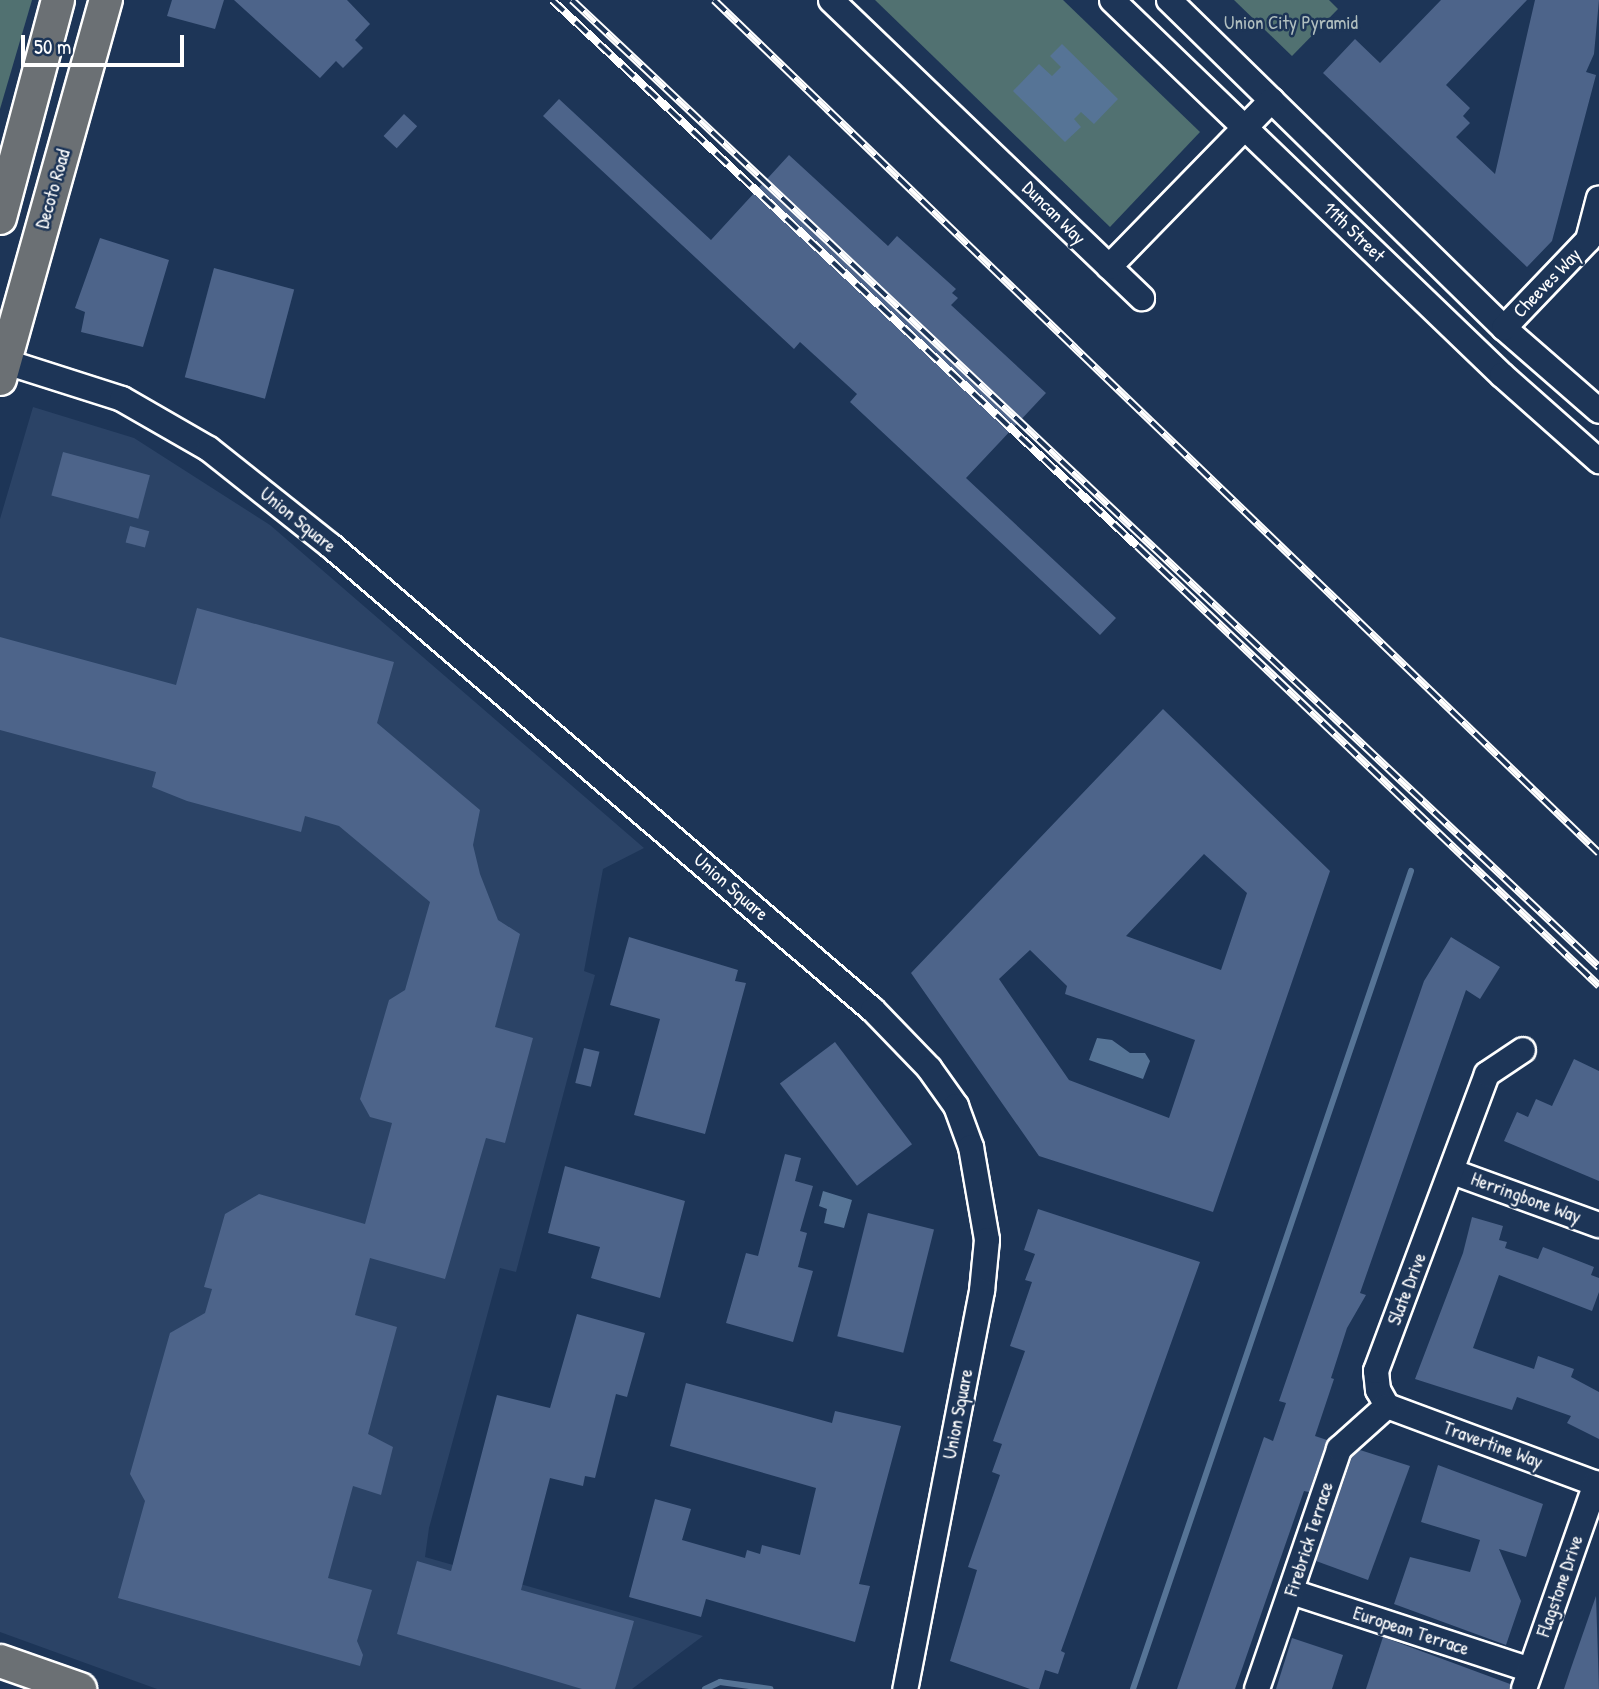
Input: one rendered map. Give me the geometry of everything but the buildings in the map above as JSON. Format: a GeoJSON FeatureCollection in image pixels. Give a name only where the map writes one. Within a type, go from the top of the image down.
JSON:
{"type":"FeatureCollection","features":[{"type":"Feature","properties":{"kind":"main road"},"geometry":{"type":"LineString","coordinates":[[0,218],[58,0]]}},
{"type":"Feature","properties":{"kind":"main road","name":"Decoto Road"},"geometry":{"type":"LineString","coordinates":[[2,367],[106,0]]}},
{"type":"Feature","properties":{"kind":"main road"},"geometry":{"type":"LineString","coordinates":[[0,1661],[80,1689]]}},
{"type":"Feature","properties":{"kind":"street","name":"Duncan Way"},"geometry":{"type":"LineString","coordinates":[[831,0],[1142,298]]}},
{"type":"Feature","properties":{"kind":"street","name":"11th Street"},"geometry":{"type":"LineString","coordinates":[[1112,0],[1502,375],[1599,461]]}},
{"type":"Feature","properties":{"kind":"street","name":"11th Street"},"geometry":{"type":"LineString","coordinates":[[1175,2],[1504,328],[1599,411]]}},
{"type":"Feature","properties":{"kind":"street"},"geometry":{"type":"LineString","coordinates":[[1109,267],[1272,100]]}},
{"type":"Feature","properties":{"kind":"street","name":"Cheeves Way"},"geometry":{"type":"LineString","coordinates":[[1504,328],[1588,240],[1599,198]]}},
{"type":"Feature","properties":{"kind":"street","name":"Union Square"},"geometry":{"type":"LineString","coordinates":[[2,367],[122,398],[209,449],[331,546],[873,1010],[920,1057],[956,1106],[974,1161],[987,1240],[982,1291],[905,1689]]}},
{"type":"Feature","properties":{"kind":"street","name":"Slate Drive"},"geometry":{"type":"LineString","coordinates":[[1387,1406],[1378,1390],[1376,1371],[1453,1171],[1487,1074],[1523,1050]]}},
{"type":"Feature","properties":{"kind":"street","name":"Herringbone Way"},"geometry":{"type":"LineString","coordinates":[[1453,1171],[1599,1225]]}},
{"type":"Feature","properties":{"kind":"street","name":"Travertine Way"},"geometry":{"type":"LineString","coordinates":[[1387,1406],[1597,1484]]}},
{"type":"Feature","properties":{"kind":"street","name":"Firebrick Terrace"},"geometry":{"type":"LineString","coordinates":[[1257,1689],[1293,1591],[1339,1449],[1387,1406]]}},
{"type":"Feature","properties":{"kind":"street","name":"Flagstone Drive"},"geometry":{"type":"LineString","coordinates":[[1527,1680],[1597,1484]]}},
{"type":"Feature","properties":{"kind":"street","name":"European Terrace"},"geometry":{"type":"LineString","coordinates":[[1293,1591],[1527,1680]]}},
{"type":"Feature","properties":{"kind":"shaded area"},"geometry":{"type":"Polygon","coordinates":[[[1062,44],[1118,99],[1094,124],[1081,112],[1074,119],[1081,127],[1065,142],[1013,91],[1039,64],[1052,76],[1061,67],[1050,56],[1062,44]]]}},
{"type":"Feature","properties":{"kind":"shaded area"},"geometry":{"type":"Polygon","coordinates":[[[33,407],[134,438],[270,525],[644,848],[603,869],[584,971],[595,975],[516,1272],[500,1268],[429,1528],[425,1557],[703,1636],[632,1689],[157,1689],[0,1632],[0,519],[33,407]]]}},
{"type":"Feature","properties":{"kind":"shaded area"},"geometry":{"type":"Polygon","coordinates":[[[1097,1038],[1112,1040],[1130,1053],[1145,1053],[1150,1061],[1143,1079],[1089,1060],[1097,1038]]]}},
{"type":"Feature","properties":{"kind":"shaded area"},"geometry":{"type":"Polygon","coordinates":[[[823,1191],[852,1200],[844,1228],[824,1223],[827,1209],[819,1206],[823,1191]]]}},
{"type":"Feature","properties":{"kind":"green space"},"geometry":{"type":"Polygon","coordinates":[[[0,0],[32,0],[0,109],[0,0]]]}},
{"type":"Feature","properties":{"kind":"green space"},"geometry":{"type":"Polygon","coordinates":[[[875,0],[1063,0],[1200,132],[1110,227],[875,0]]]}},
{"type":"Feature","properties":{"kind":"green space","name":"Union City Pyramid"},"geometry":{"type":"Polygon","coordinates":[[[1234,0],[1329,0],[1338,9],[1292,56],[1234,0]]]}},
{"type":"Feature","properties":{"kind":"waterway"},"geometry":{"type":"LineString","coordinates":[[1133,1689],[1411,871]]}},
{"type":"Feature","properties":{"kind":"waterway"},"geometry":{"type":"LineString","coordinates":[[705,1689],[720,1682],[771,1689]]}},
{"type":"Feature","properties":{"kind":"railway"},"geometry":{"type":"LineString","coordinates":[[552,0],[1137,546],[1599,986]]}},
{"type":"Feature","properties":{"kind":"railway"},"geometry":{"type":"LineString","coordinates":[[572,0],[1599,967]]}},
{"type":"Feature","properties":{"kind":"railway"},"geometry":{"type":"LineString","coordinates":[[714,0],[1599,853]]}}]}
